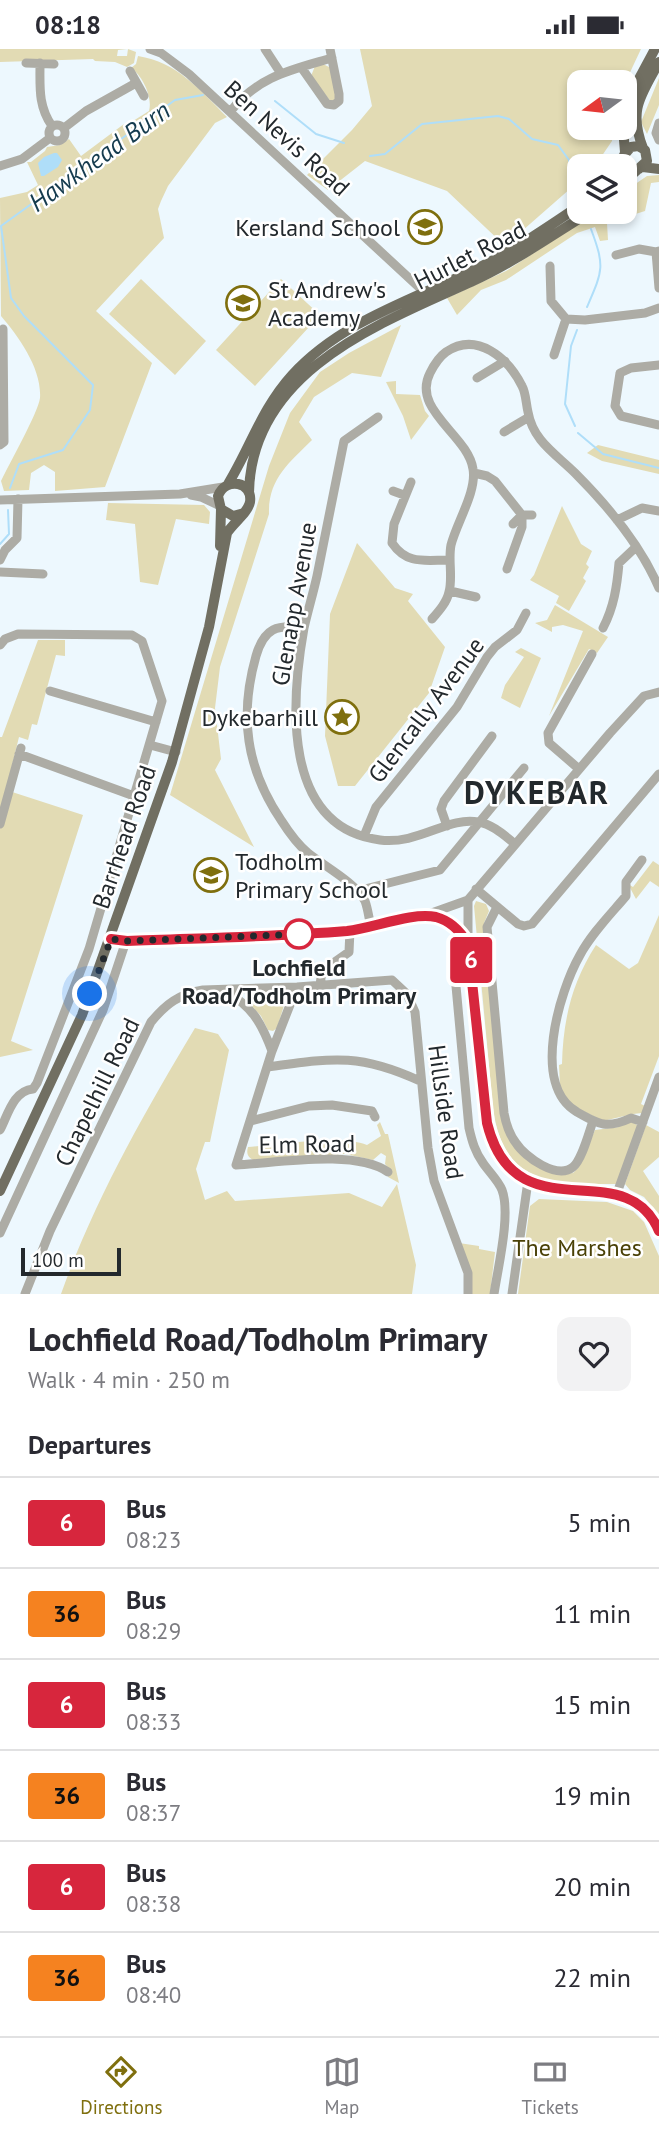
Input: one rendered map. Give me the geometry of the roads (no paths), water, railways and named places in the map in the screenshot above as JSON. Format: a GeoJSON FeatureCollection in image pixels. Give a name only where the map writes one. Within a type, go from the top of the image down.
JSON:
{"type":"FeatureCollection","features":[{"type":"Feature","properties":{"kind":"main road"},"geometry":{"type":"LineString","coordinates":[[637,82],[655,49]]}},
{"type":"Feature","properties":{"kind":"main road"},"geometry":{"type":"LineString","coordinates":[[637,171],[647,161],[635,126],[636,112],[659,62]]}},
{"type":"Feature","properties":{"kind":"main road"},"geometry":{"type":"LineString","coordinates":[[627,154],[635,146],[659,158]]}},
{"type":"Feature","properties":{"kind":"main road"},"geometry":{"type":"LineString","coordinates":[[637,167],[659,169]]}},
{"type":"Feature","properties":{"kind":"main road","name":"Hurlet Road"},"geometry":{"type":"LineString","coordinates":[[225,486],[268,406],[300,367],[345,333],[424,291],[434,289],[513,249],[567,214]]}},
{"type":"Feature","properties":{"kind":"main road","name":"Hurlet Road"},"geometry":{"type":"LineString","coordinates":[[249,493],[250,467],[264,433],[286,396],[318,363],[351,340],[391,318],[503,266],[571,224]]}},
{"type":"Feature","properties":{"kind":"main road"},"geometry":{"type":"LineString","coordinates":[[238,484],[249,493],[250,504],[244,513],[233,516],[220,507],[218,496],[225,486],[238,484]]}},
{"type":"Feature","properties":{"kind":"main road","name":"Barrhead Road"},"geometry":{"type":"LineString","coordinates":[[220,507],[220,563]]}},
{"type":"Feature","properties":{"kind":"main road","name":"Barrhead Road"},"geometry":{"type":"LineString","coordinates":[[0,1191],[82,1015],[111,939],[176,752],[212,614],[228,533],[233,523],[244,513]]}},
{"type":"Feature","properties":{"kind":"street","name":"Ben Nevis Road"},"geometry":{"type":"LineString","coordinates":[[150,49],[162,51],[189,73],[424,291]]}},
{"type":"Feature","properties":{"kind":"street"},"geometry":{"type":"LineString","coordinates":[[265,49],[280,72]]}},
{"type":"Feature","properties":{"kind":"street"},"geometry":{"type":"LineString","coordinates":[[230,112],[240,99],[280,72],[301,67],[331,54],[339,101],[334,105],[327,104],[301,67]]}},
{"type":"Feature","properties":{"kind":"street"},"geometry":{"type":"LineString","coordinates":[[26,64],[54,64]]}},
{"type":"Feature","properties":{"kind":"street"},"geometry":{"type":"LineString","coordinates":[[40,64],[41,103],[52,126]]}},
{"type":"Feature","properties":{"kind":"street"},"geometry":{"type":"LineString","coordinates":[[130,71],[144,96]]}},
{"type":"Feature","properties":{"kind":"street"},"geometry":{"type":"LineString","coordinates":[[64,128],[86,111],[136,83]]}},
{"type":"Feature","properties":{"kind":"street"},"geometry":{"type":"LineString","coordinates":[[659,123],[656,133],[659,141]]}},
{"type":"Feature","properties":{"kind":"street"},"geometry":{"type":"LineString","coordinates":[[58,124],[64,128],[66,134],[62,140],[50,138],[49,131],[52,126],[58,124]]}},
{"type":"Feature","properties":{"kind":"street"},"geometry":{"type":"LineString","coordinates":[[0,166],[22,159],[50,138]]}},
{"type":"Feature","properties":{"kind":"street"},"geometry":{"type":"LineString","coordinates":[[616,255],[626,249],[658,251],[659,288]]}},
{"type":"Feature","properties":{"kind":"street"},"geometry":{"type":"LineString","coordinates":[[550,266],[551,301],[566,319],[585,320],[645,313],[659,308]]}},
{"type":"Feature","properties":{"kind":"street"},"geometry":{"type":"LineString","coordinates":[[539,282],[550,281]]}},
{"type":"Feature","properties":{"kind":"street"},"geometry":{"type":"LineString","coordinates":[[554,355],[566,319]]}},
{"type":"Feature","properties":{"kind":"street"},"geometry":{"type":"LineString","coordinates":[[0,445],[4,442],[3,329]]}},
{"type":"Feature","properties":{"kind":"street"},"geometry":{"type":"LineString","coordinates":[[432,619],[450,591],[449,560],[452,544],[474,473],[471,457],[465,447],[431,406],[427,393],[428,377],[435,363],[447,352],[461,346],[487,347],[505,361],[523,387],[528,417],[536,434],[617,520],[651,570],[659,589]]}},
{"type":"Feature","properties":{"kind":"street"},"geometry":{"type":"LineString","coordinates":[[477,378],[505,361]]}},
{"type":"Feature","properties":{"kind":"street"},"geometry":{"type":"LineString","coordinates":[[659,365],[631,368],[620,373],[615,406],[621,416],[659,425]]}},
{"type":"Feature","properties":{"kind":"street","name":"Glenapp Avenue"},"geometry":{"type":"LineString","coordinates":[[377,417],[344,441],[304,628],[296,697],[296,738],[303,768],[311,793],[326,814],[346,829],[379,840],[398,841],[422,836],[463,821],[480,822]]}},
{"type":"Feature","properties":{"kind":"street"},"geometry":{"type":"LineString","coordinates":[[504,432],[528,417]]}},
{"type":"Feature","properties":{"kind":"street"},"geometry":{"type":"LineString","coordinates":[[474,473],[495,481],[527,515]]}},
{"type":"Feature","properties":{"kind":"street"},"geometry":{"type":"LineString","coordinates":[[411,482],[404,495],[392,543],[403,557],[415,560],[449,560]]}},
{"type":"Feature","properties":{"kind":"street"},"geometry":{"type":"LineString","coordinates":[[0,501],[180,494],[225,486]]}},
{"type":"Feature","properties":{"kind":"street"},"geometry":{"type":"LineString","coordinates":[[393,491],[404,495]]}},
{"type":"Feature","properties":{"kind":"street"},"geometry":{"type":"LineString","coordinates":[[180,494],[201,497],[220,507]]}},
{"type":"Feature","properties":{"kind":"street"},"geometry":{"type":"LineString","coordinates":[[0,561],[5,550],[17,538],[18,499]]}},
{"type":"Feature","properties":{"kind":"street"},"geometry":{"type":"LineString","coordinates":[[617,520],[642,508],[659,511]]}},
{"type":"Feature","properties":{"kind":"street"},"geometry":{"type":"LineString","coordinates":[[513,524],[527,515]]}},
{"type":"Feature","properties":{"kind":"street"},"geometry":{"type":"LineString","coordinates":[[508,569],[527,515]]}},
{"type":"Feature","properties":{"kind":"street"},"geometry":{"type":"LineString","coordinates":[[603,628],[617,591],[619,562],[636,547]]}},
{"type":"Feature","properties":{"kind":"street"},"geometry":{"type":"LineString","coordinates":[[0,572],[43,574]]}},
{"type":"Feature","properties":{"kind":"street"},"geometry":{"type":"LineString","coordinates":[[450,591],[477,597]]}},
{"type":"Feature","properties":{"kind":"street","name":"Glencally Avenue"},"geometry":{"type":"LineString","coordinates":[[364,835],[376,807],[457,707],[486,657],[517,630],[526,613]]}},
{"type":"Feature","properties":{"kind":"street"},"geometry":{"type":"LineString","coordinates":[[304,628],[275,628],[259,645],[248,697],[247,728],[251,760],[268,801],[293,837],[305,851],[357,891],[365,902],[371,927]]}},
{"type":"Feature","properties":{"kind":"street"},"geometry":{"type":"LineString","coordinates":[[0,645],[5,639],[18,634],[132,635],[142,641],[162,701],[89,949],[50,1053],[33,1089],[24,1090],[18,1095],[0,1131]]}},
{"type":"Feature","properties":{"kind":"street"},"geometry":{"type":"LineString","coordinates":[[579,769],[549,743],[548,733],[592,654]]}},
{"type":"Feature","properties":{"kind":"street"},"geometry":{"type":"LineString","coordinates":[[50,691],[156,722]]}},
{"type":"Feature","properties":{"kind":"street"},"geometry":{"type":"LineString","coordinates":[[111,939],[127,941],[350,930],[417,917],[468,900],[514,843],[638,702],[645,696],[659,692]]}},
{"type":"Feature","properties":{"kind":"street"},"geometry":{"type":"LineString","coordinates":[[447,826],[441,809],[444,801],[492,736]]}},
{"type":"Feature","properties":{"kind":"street"},"geometry":{"type":"LineString","coordinates":[[150,745],[176,752]]}},
{"type":"Feature","properties":{"kind":"street"},"geometry":{"type":"LineString","coordinates":[[0,824],[20,751],[134,796]]}},
{"type":"Feature","properties":{"kind":"street"},"geometry":{"type":"LineString","coordinates":[[357,891],[440,870],[524,768]]}},
{"type":"Feature","properties":{"kind":"street"},"geometry":{"type":"LineString","coordinates":[[476,889],[521,925],[535,922],[659,774]]}},
{"type":"Feature","properties":{"kind":"street"},"geometry":{"type":"LineString","coordinates":[[480,822],[514,843]]}},
{"type":"Feature","properties":{"kind":"street"},"geometry":{"type":"LineString","coordinates":[[642,860],[626,882],[626,896],[581,953],[568,979],[556,1024],[553,1070],[556,1090],[567,1105],[593,1121],[613,1126],[631,1118],[643,1122]]}},
{"type":"Feature","properties":{"kind":"street"},"geometry":{"type":"LineString","coordinates":[[468,900],[468,944],[489,1131],[504,1159],[528,1181],[559,1190],[617,1193],[643,1206],[659,1231]]}},
{"type":"Feature","properties":{"kind":"street"},"geometry":{"type":"LineString","coordinates":[[498,907],[488,927],[504,1112],[508,1128],[515,1143],[528,1156],[551,1168],[564,1170],[572,1168],[577,1162],[593,1121]]}},
{"type":"Feature","properties":{"kind":"street"},"geometry":{"type":"LineString","coordinates":[[417,917],[445,920],[468,944]]}},
{"type":"Feature","properties":{"kind":"street"},"geometry":{"type":"LineString","coordinates":[[320,985],[321,971],[349,952],[350,930]]}},
{"type":"Feature","properties":{"kind":"street"},"geometry":{"type":"LineString","coordinates":[[0,1233],[103,1010],[127,941]]}},
{"type":"Feature","properties":{"kind":"street"},"geometry":{"type":"LineString","coordinates":[[472,978],[460,979],[456,986],[469,1128],[481,1161],[499,1183],[506,1210],[494,1294]]}},
{"type":"Feature","properties":{"kind":"street","name":"Chapelhill Road"},"geometry":{"type":"LineString","coordinates":[[25,1294],[50,1231],[151,1022],[168,1002],[190,992],[392,980]]}},
{"type":"Feature","properties":{"kind":"street","name":"Hillside Road"},"geometry":{"type":"LineString","coordinates":[[392,980],[407,994],[415,1012],[420,1081],[434,1181],[468,1273],[468,1294]]}},
{"type":"Feature","properties":{"kind":"street"},"geometry":{"type":"LineString","coordinates":[[251,1121],[272,1051],[297,987]]}},
{"type":"Feature","properties":{"kind":"street"},"geometry":{"type":"LineString","coordinates":[[226,991],[245,1003],[257,1016],[272,1051]]}},
{"type":"Feature","properties":{"kind":"street"},"geometry":{"type":"LineString","coordinates":[[268,1067],[345,1058],[377,1063],[420,1081]]}},
{"type":"Feature","properties":{"kind":"street"},"geometry":{"type":"LineString","coordinates":[[617,1193],[659,1077]]}},
{"type":"Feature","properties":{"kind":"street"},"geometry":{"type":"LineString","coordinates":[[251,1121],[309,1107],[332,1105],[375,1111]]}},
{"type":"Feature","properties":{"kind":"street","name":"Elm Road"},"geometry":{"type":"LineString","coordinates":[[251,1121],[236,1165],[344,1158],[381,1161],[388,1172]]}},
{"type":"Feature","properties":{"kind":"street"},"geometry":{"type":"LineString","coordinates":[[512,1294],[528,1181]]}},
{"type":"Feature","properties":{"kind":"water"},"geometry":{"type":"Polygon","coordinates":[[[54,153],[62,160],[58,167],[41,176],[38,163],[54,153]]]}},
{"type":"Feature","properties":{"kind":"waterway","name":"Hawkhead Burn"},"geometry":{"type":"LineString","coordinates":[[10,488],[19,464],[63,450],[90,410],[93,385],[24,316],[11,298],[1,226],[175,100],[203,95]]}},
{"type":"Feature","properties":{"kind":"waterway"},"geometry":{"type":"LineString","coordinates":[[275,101],[316,134],[344,143]]}},
{"type":"Feature","properties":{"kind":"waterway"},"geometry":{"type":"LineString","coordinates":[[370,156],[385,154],[422,124],[498,116],[509,119],[532,139],[558,145],[567,157]]}},
{"type":"Feature","properties":{"kind":"waterway"},"geometry":{"type":"LineString","coordinates":[[587,307],[600,268],[599,252],[591,229]]}},
{"type":"Feature","properties":{"kind":"waterway"},"geometry":{"type":"LineString","coordinates":[[575,426],[565,404],[571,346],[577,330]]}},
{"type":"Feature","properties":{"kind":"waterway"},"geometry":{"type":"LineString","coordinates":[[578,433],[603,454],[659,468]]}},
{"type":"Feature","properties":{"kind":"waterway","name":"Hawkhead Burn"},"geometry":{"type":"LineString","coordinates":[[0,544],[9,534],[8,510]]}},
{"type":"Feature","properties":{"kind":"place","name":"Kersland School"},"geometry":{"type":"Point","coordinates":[425,227]}},
{"type":"Feature","properties":{"kind":"place","name":"St Andrew's Academy"},"geometry":{"type":"Point","coordinates":[243,303]}},
{"type":"Feature","properties":{"kind":"place","name":"Dykebarhill"},"geometry":{"type":"Point","coordinates":[342,717]}},
{"type":"Feature","properties":{"kind":"place","name":"Todholm Primary School"},"geometry":{"type":"Point","coordinates":[211,875]}},
{"type":"Feature","properties":{"kind":"place","name":"Lochfield Road/Todholm Primary"},"geometry":{"type":"Point","coordinates":[299,934]}},
{"type":"Feature","properties":{"kind":"district","name":"DYKEBAR"},"geometry":{"type":"Point","coordinates":[537,792]}},
{"type":"Feature","properties":{"kind":"park label","name":"The Marshes"},"geometry":{"type":"Point","coordinates":[577,1247]}}]}
